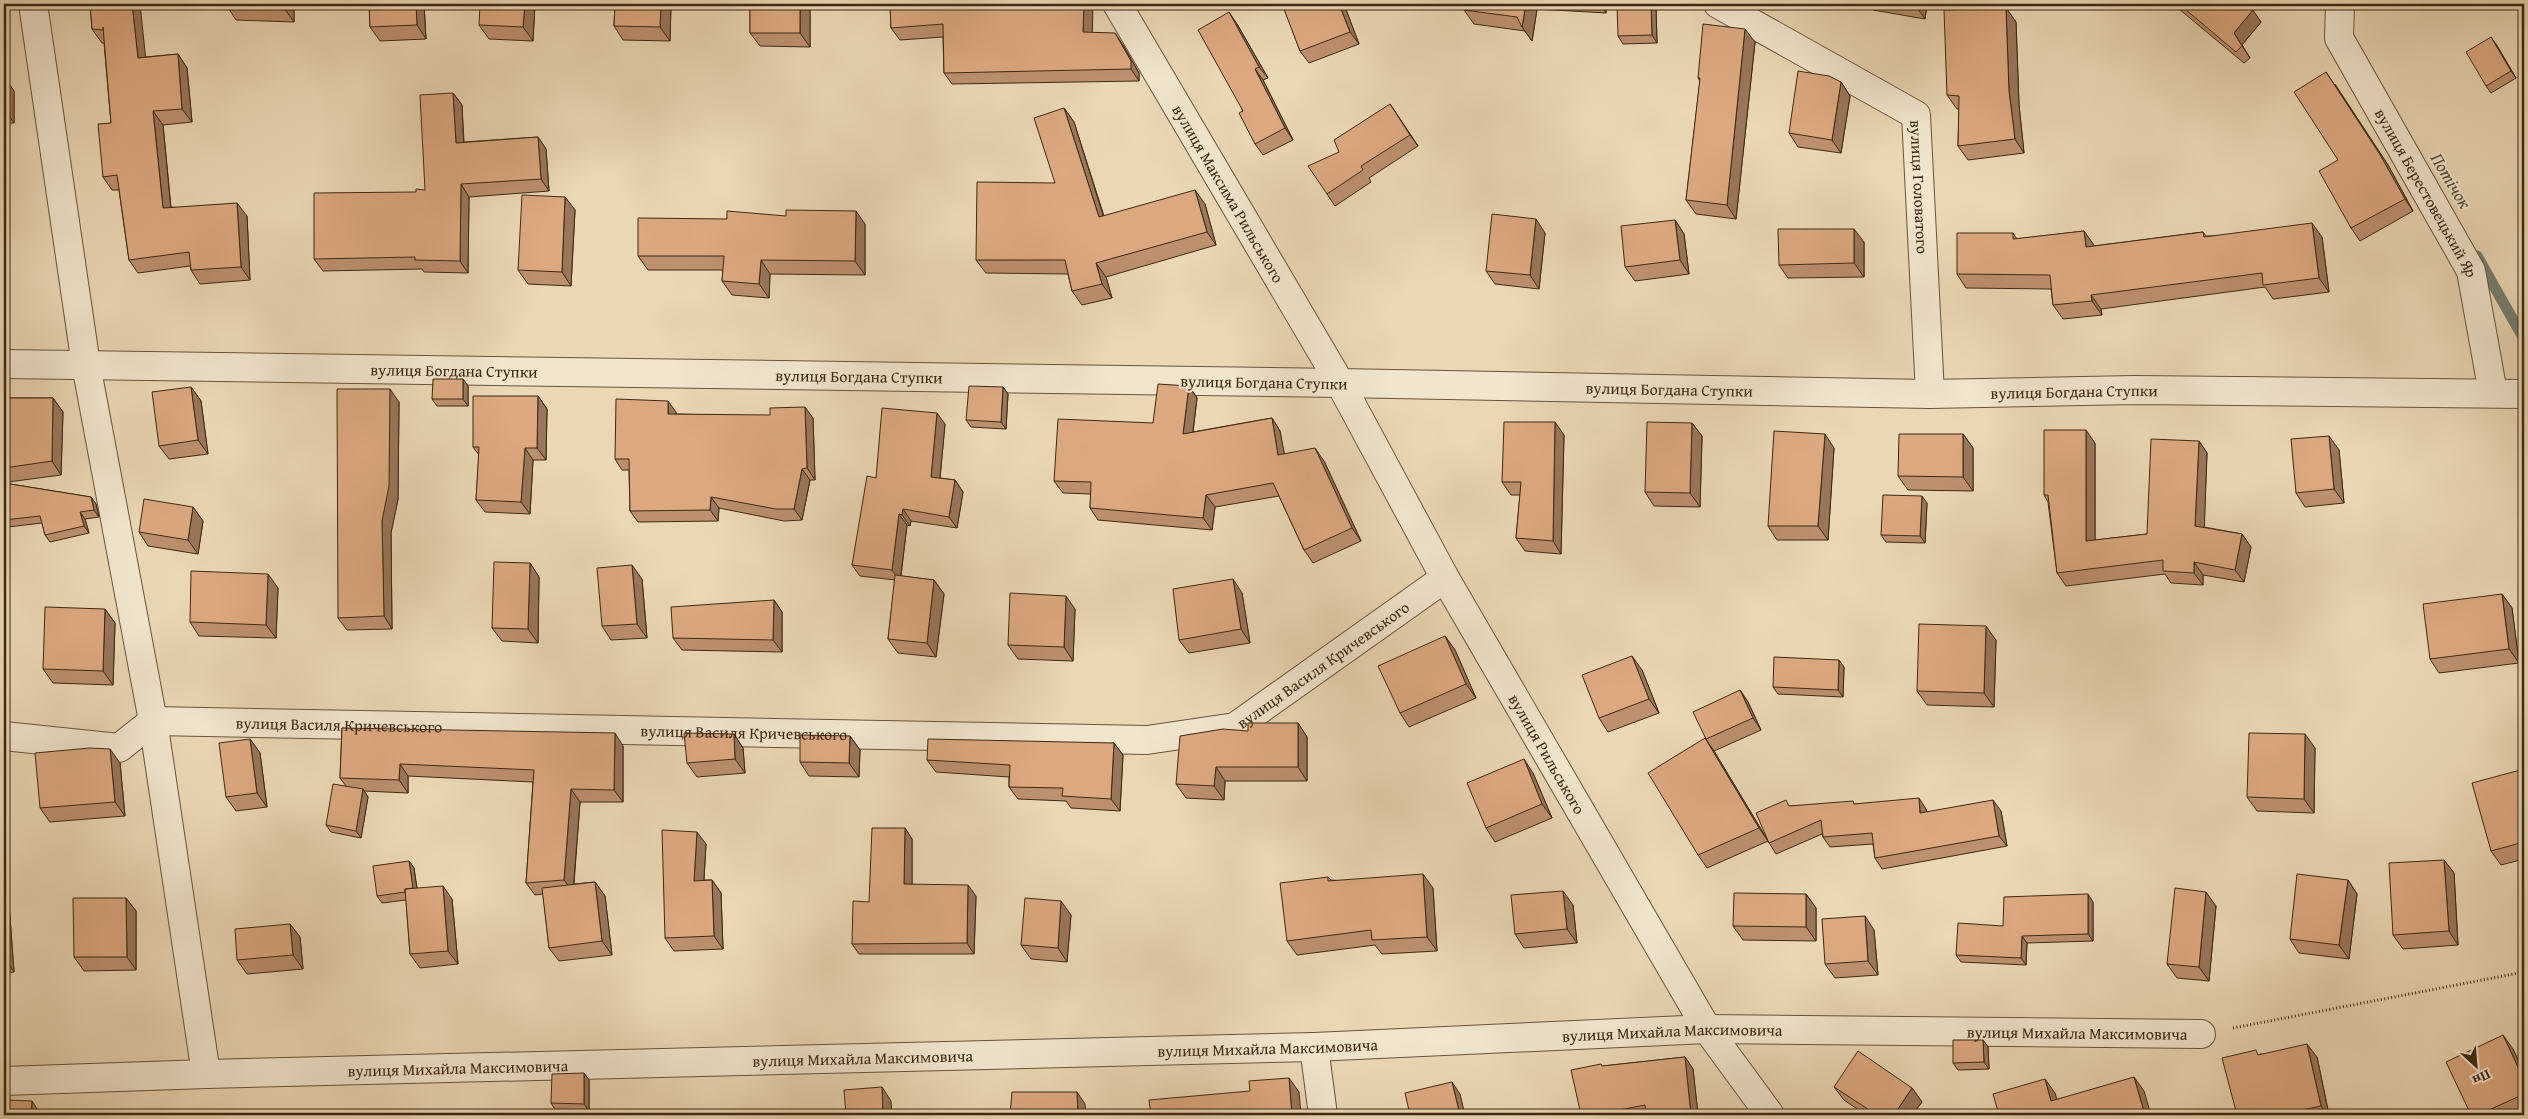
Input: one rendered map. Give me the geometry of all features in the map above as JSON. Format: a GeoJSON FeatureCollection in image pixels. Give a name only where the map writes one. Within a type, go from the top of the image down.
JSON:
{"type":"FeatureCollection","features":[{"type":"Feature","properties":{"kind":"street"},"geometry":{"type":"LineString","coordinates":[[33,4],[86,365],[153,721],[206,1074]]}},
{"type":"Feature","properties":{"kind":"street","name":"вулиця Максима Рильського"},"geometry":{"type":"LineString","coordinates":[[1117,4],[1340,383]]}},
{"type":"Feature","properties":{"kind":"street","name":"вулиця Головатого"},"geometry":{"type":"LineString","coordinates":[[1718,4],[1916,114],[1930,394]]}},
{"type":"Feature","properties":{"kind":"street","name":"вулиця Берестовецький Яр"},"geometry":{"type":"LineString","coordinates":[[2340,4],[2339,38],[2471,271],[2493,393]]}},
{"type":"Feature","properties":{"kind":"street","name":"вулиця Богдана Ступки"},"geometry":{"type":"LineString","coordinates":[[4,364],[1340,383],[1930,394],[2134,390],[2524,394]]}},
{"type":"Feature","properties":{"kind":"street","name":"вулиця Рильського"},"geometry":{"type":"LineString","coordinates":[[1340,383],[1445,578],[1707,1029],[1770,1115]]}},
{"type":"Feature","properties":{"kind":"street","name":"вулиця Василя Кричевського"},"geometry":{"type":"LineString","coordinates":[[153,721],[1146,740],[1235,726],[1445,578]]}},
{"type":"Feature","properties":{"kind":"street"},"geometry":{"type":"LineString","coordinates":[[4,736],[119,748],[153,721]]}},
{"type":"Feature","properties":{"kind":"street","name":"вулиця Михайла Максимовича"},"geometry":{"type":"LineString","coordinates":[[4,1081],[206,1074],[1314,1047],[1707,1029],[2201,1034]]}},
{"type":"Feature","properties":{"kind":"street"},"geometry":{"type":"LineString","coordinates":[[1314,1047],[1323,1115]]}},
{"type":"Feature","properties":{"kind":"path","name":"вулиця Михайла Максимовича"},"geometry":{"type":"LineString","coordinates":[[2201,1034],[2524,972]]}},
{"type":"Feature","properties":{"kind":"building"},"geometry":{"type":"Polygon","coordinates":[[[90,4],[132,4],[138,58],[178,54],[182,109],[153,111],[163,208],[237,203],[241,267],[191,270],[189,252],[129,260],[117,175],[103,177],[98,124],[111,123],[103,27],[103,30],[92,29],[90,4]]]}},
{"type":"Feature","properties":{"kind":"building"},"geometry":{"type":"Polygon","coordinates":[[[227,4],[284,4],[284,8],[227,6],[227,4]]]}},
{"type":"Feature","properties":{"kind":"building"},"geometry":{"type":"Polygon","coordinates":[[[369,4],[416,4],[417,25],[370,27],[369,4]]]}},
{"type":"Feature","properties":{"kind":"building"},"geometry":{"type":"Polygon","coordinates":[[[480,4],[525,4],[523,27],[479,25],[480,4]]]}},
{"type":"Feature","properties":{"kind":"building"},"geometry":{"type":"Polygon","coordinates":[[[615,4],[661,4],[660,27],[614,26],[615,4]]]}},
{"type":"Feature","properties":{"kind":"building"},"geometry":{"type":"Polygon","coordinates":[[[750,4],[800,4],[800,33],[750,33],[750,4]]]}},
{"type":"Feature","properties":{"kind":"building"},"geometry":{"type":"Polygon","coordinates":[[[890,4],[1084,4],[1083,32],[1115,33],[1131,61],[1131,69],[944,73],[943,24],[891,28],[890,4]]]}},
{"type":"Feature","properties":{"kind":"building"},"geometry":{"type":"Polygon","coordinates":[[[1282,4],[1339,4],[1350,32],[1300,51],[1282,4]]]}},
{"type":"Feature","properties":{"kind":"building"},"geometry":{"type":"Polygon","coordinates":[[[1474,4],[1526,4],[1522,27],[1517,17],[1464,10],[1474,4]]]}},
{"type":"Feature","properties":{"kind":"building"},"geometry":{"type":"Polygon","coordinates":[[[1617,4],[1651,4],[1652,35],[1618,36],[1617,4]]]}},
{"type":"Feature","properties":{"kind":"building"},"geometry":{"type":"Polygon","coordinates":[[[2179,4],[2245,4],[2253,10],[2234,33],[2242,46],[2236,52],[2179,4]]]}},
{"type":"Feature","properties":{"kind":"building"},"geometry":{"type":"Polygon","coordinates":[[[2006,8],[2009,91],[2015,139],[1958,146],[1959,96],[1947,95],[1944,10],[2006,8]]]}},
{"type":"Feature","properties":{"kind":"building"},"geometry":{"type":"Polygon","coordinates":[[[1229,12],[1259,67],[1255,69],[1285,128],[1255,144],[1239,113],[1243,111],[1198,30],[1229,12]]]}},
{"type":"Feature","properties":{"kind":"building"},"geometry":{"type":"Polygon","coordinates":[[[1703,24],[1745,29],[1727,205],[1686,200],[1700,78],[1698,78],[1703,24]]]}},
{"type":"Feature","properties":{"kind":"building"},"geometry":{"type":"Polygon","coordinates":[[[2491,37],[2511,71],[2486,86],[2466,52],[2491,37]]]}},
{"type":"Feature","properties":{"kind":"building"},"geometry":{"type":"Polygon","coordinates":[[[1798,71],[1829,76],[1841,82],[1832,140],[1789,133],[1798,71]]]}},
{"type":"Feature","properties":{"kind":"building"},"geometry":{"type":"Polygon","coordinates":[[[2326,72],[2379,153],[2405,199],[2351,228],[2319,171],[2338,160],[2294,92],[2326,72]]]}},
{"type":"Feature","properties":{"kind":"building"},"geometry":{"type":"Polygon","coordinates":[[[453,93],[456,143],[538,137],[541,179],[461,184],[460,261],[415,260],[415,257],[314,259],[314,193],[416,192],[416,189],[425,190],[420,95],[453,93]]]}},
{"type":"Feature","properties":{"kind":"building"},"geometry":{"type":"Polygon","coordinates":[[[1390,104],[1410,135],[1361,166],[1363,170],[1327,194],[1308,166],[1339,152],[1334,140],[1390,104]]]}},
{"type":"Feature","properties":{"kind":"building"},"geometry":{"type":"Polygon","coordinates":[[[1064,108],[1099,217],[1195,190],[1207,232],[1096,263],[1102,284],[1072,291],[1065,260],[976,260],[977,182],[1055,183],[1034,118],[1064,108]]]}},
{"type":"Feature","properties":{"kind":"building"},"geometry":{"type":"Polygon","coordinates":[[[522,195],[565,197],[562,272],[518,270],[522,195]]]}},
{"type":"Feature","properties":{"kind":"building"},"geometry":{"type":"Polygon","coordinates":[[[786,210],[856,211],[855,261],[761,260],[759,284],[722,281],[724,256],[638,256],[638,218],[727,219],[727,211],[786,216],[786,210]]]}},
{"type":"Feature","properties":{"kind":"building"},"geometry":{"type":"Polygon","coordinates":[[[1492,214],[1536,219],[1530,275],[1486,271],[1492,214]]]}},
{"type":"Feature","properties":{"kind":"building"},"geometry":{"type":"Polygon","coordinates":[[[1675,220],[1680,260],[1625,267],[1621,226],[1675,220]]]}},
{"type":"Feature","properties":{"kind":"building"},"geometry":{"type":"Polygon","coordinates":[[[2312,223],[2319,278],[2263,285],[2262,273],[2091,295],[2092,301],[2053,305],[2050,275],[1957,274],[1957,233],[2013,233],[2013,239],[2084,231],[2086,247],[2203,232],[2204,237],[2312,223]]]}},
{"type":"Feature","properties":{"kind":"building"},"geometry":{"type":"Polygon","coordinates":[[[1778,229],[1854,229],[1854,263],[1779,265],[1778,229]]]}},
{"type":"Feature","properties":{"kind":"building"},"geometry":{"type":"Polygon","coordinates":[[[433,379],[463,379],[463,399],[432,399],[433,379]]]}},
{"type":"Feature","properties":{"kind":"building"},"geometry":{"type":"Polygon","coordinates":[[[1158,384],[1189,386],[1183,434],[1272,418],[1278,455],[1315,448],[1352,528],[1304,550],[1273,483],[1206,495],[1203,518],[1090,508],[1091,482],[1054,481],[1058,419],[1153,423],[1158,384]]]}},
{"type":"Feature","properties":{"kind":"building"},"geometry":{"type":"Polygon","coordinates":[[[969,386],[1003,387],[1001,422],[966,420],[969,386]]]}},
{"type":"Feature","properties":{"kind":"building"},"geometry":{"type":"Polygon","coordinates":[[[191,387],[198,440],[159,446],[152,392],[191,387]]]}},
{"type":"Feature","properties":{"kind":"building"},"geometry":{"type":"Polygon","coordinates":[[[337,389],[390,389],[389,486],[382,521],[384,616],[338,618],[337,389]]]}},
{"type":"Feature","properties":{"kind":"building"},"geometry":{"type":"Polygon","coordinates":[[[473,396],[538,396],[537,448],[525,448],[521,502],[476,500],[479,447],[473,447],[473,396]]]}},
{"type":"Feature","properties":{"kind":"building"},"geometry":{"type":"Polygon","coordinates":[[[4,398],[53,398],[52,461],[4,468],[4,398]]]}},
{"type":"Feature","properties":{"kind":"building"},"geometry":{"type":"Polygon","coordinates":[[[616,399],[668,401],[668,414],[770,415],[770,408],[805,407],[807,468],[802,469],[794,509],[776,509],[711,497],[710,510],[630,511],[629,459],[615,459],[616,399]]]}},
{"type":"Feature","properties":{"kind":"building"},"geometry":{"type":"Polygon","coordinates":[[[882,408],[937,413],[931,477],[955,480],[949,517],[903,509],[902,515],[899,514],[892,570],[852,565],[867,476],[876,478],[882,408]]]}},
{"type":"Feature","properties":{"kind":"building"},"geometry":{"type":"Polygon","coordinates":[[[1504,422],[1555,422],[1553,541],[1516,538],[1521,482],[1502,482],[1504,422]]]}},
{"type":"Feature","properties":{"kind":"building"},"geometry":{"type":"Polygon","coordinates":[[[1647,422],[1692,423],[1690,493],[1645,492],[1647,422]]]}},
{"type":"Feature","properties":{"kind":"building"},"geometry":{"type":"Polygon","coordinates":[[[2044,430],[2086,430],[2086,541],[2147,534],[2151,439],[2199,441],[2195,526],[2242,534],[2235,570],[2194,562],[2194,573],[2163,571],[2163,560],[2057,573],[2048,495],[2044,495],[2044,430]]]}},
{"type":"Feature","properties":{"kind":"building"},"geometry":{"type":"Polygon","coordinates":[[[1774,431],[1825,434],[1818,526],[1768,526],[1774,431]]]}},
{"type":"Feature","properties":{"kind":"building"},"geometry":{"type":"Polygon","coordinates":[[[1899,434],[1963,434],[1963,477],[1898,476],[1899,434]]]}},
{"type":"Feature","properties":{"kind":"building"},"geometry":{"type":"Polygon","coordinates":[[[2329,436],[2334,489],[2296,493],[2291,439],[2329,436]]]}},
{"type":"Feature","properties":{"kind":"building"},"geometry":{"type":"Polygon","coordinates":[[[4,483],[91,497],[94,510],[80,512],[84,526],[45,535],[40,516],[4,520],[4,483]]]}},
{"type":"Feature","properties":{"kind":"building"},"geometry":{"type":"Polygon","coordinates":[[[1883,495],[1922,496],[1920,536],[1881,535],[1883,495]]]}},
{"type":"Feature","properties":{"kind":"building"},"geometry":{"type":"Polygon","coordinates":[[[144,499],[193,507],[188,540],[139,532],[144,499]]]}},
{"type":"Feature","properties":{"kind":"building"},"geometry":{"type":"Polygon","coordinates":[[[494,562],[530,563],[528,629],[492,628],[494,562]]]}},
{"type":"Feature","properties":{"kind":"building"},"geometry":{"type":"Polygon","coordinates":[[[632,565],[637,624],[602,626],[597,568],[632,565]]]}},
{"type":"Feature","properties":{"kind":"building"},"geometry":{"type":"Polygon","coordinates":[[[191,571],[268,574],[266,625],[190,622],[191,571]]]}},
{"type":"Feature","properties":{"kind":"building"},"geometry":{"type":"Polygon","coordinates":[[[895,575],[934,580],[927,643],[888,639],[895,575]]]}},
{"type":"Feature","properties":{"kind":"building"},"geometry":{"type":"Polygon","coordinates":[[[1233,579],[1241,629],[1179,640],[1173,589],[1233,579]]]}},
{"type":"Feature","properties":{"kind":"building"},"geometry":{"type":"Polygon","coordinates":[[[1010,593],[1066,596],[1064,647],[1008,645],[1010,593]]]}},
{"type":"Feature","properties":{"kind":"building"},"geometry":{"type":"Polygon","coordinates":[[[2502,594],[2509,649],[2430,659],[2423,604],[2502,594]]]}},
{"type":"Feature","properties":{"kind":"building"},"geometry":{"type":"Polygon","coordinates":[[[774,600],[773,640],[673,638],[671,607],[774,600]]]}},
{"type":"Feature","properties":{"kind":"building"},"geometry":{"type":"Polygon","coordinates":[[[45,607],[105,609],[103,671],[43,669],[45,607]]]}},
{"type":"Feature","properties":{"kind":"building"},"geometry":{"type":"Polygon","coordinates":[[[1919,624],[1986,626],[1984,693],[1917,691],[1919,624]]]}},
{"type":"Feature","properties":{"kind":"building"},"geometry":{"type":"Polygon","coordinates":[[[1445,636],[1466,684],[1400,713],[1378,666],[1445,636]]]}},
{"type":"Feature","properties":{"kind":"building"},"geometry":{"type":"Polygon","coordinates":[[[1632,656],[1649,699],[1599,718],[1582,675],[1632,656]]]}},
{"type":"Feature","properties":{"kind":"building"},"geometry":{"type":"Polygon","coordinates":[[[1774,657],[1839,660],[1838,690],[1773,687],[1774,657]]]}},
{"type":"Feature","properties":{"kind":"building"},"geometry":{"type":"Polygon","coordinates":[[[1740,690],[1753,718],[1706,739],[1693,712],[1740,690]]]}},
{"type":"Feature","properties":{"kind":"building"},"geometry":{"type":"Polygon","coordinates":[[[1248,723],[1298,723],[1298,767],[1216,767],[1214,786],[1176,784],[1180,736],[1223,729],[1248,731],[1248,723]]]}},
{"type":"Feature","properties":{"kind":"building"},"geometry":{"type":"Polygon","coordinates":[[[342,728],[615,733],[614,790],[571,789],[564,880],[526,883],[534,770],[400,764],[399,780],[340,778],[342,728]]]}},
{"type":"Feature","properties":{"kind":"building"},"geometry":{"type":"Polygon","coordinates":[[[684,733],[734,734],[735,759],[687,763],[684,733]]]}},
{"type":"Feature","properties":{"kind":"building"},"geometry":{"type":"Polygon","coordinates":[[[2249,733],[2305,734],[2304,799],[2247,797],[2249,733]]]}},
{"type":"Feature","properties":{"kind":"building"},"geometry":{"type":"Polygon","coordinates":[[[800,735],[850,736],[849,763],[800,762],[800,735]]]}},
{"type":"Feature","properties":{"kind":"building"},"geometry":{"type":"Polygon","coordinates":[[[1705,738],[1759,828],[1698,855],[1648,773],[1705,738]]]}},
{"type":"Feature","properties":{"kind":"building"},"geometry":{"type":"Polygon","coordinates":[[[250,739],[257,793],[226,797],[219,743],[250,739]]]}},
{"type":"Feature","properties":{"kind":"building"},"geometry":{"type":"Polygon","coordinates":[[[928,739],[1114,743],[1111,799],[1062,796],[1063,788],[1009,787],[1010,765],[927,760],[928,739]]]}},
{"type":"Feature","properties":{"kind":"building"},"geometry":{"type":"Polygon","coordinates":[[[90,748],[110,749],[115,802],[40,808],[35,753],[90,748]]]}},
{"type":"Feature","properties":{"kind":"building"},"geometry":{"type":"Polygon","coordinates":[[[1524,759],[1542,804],[1486,828],[1467,783],[1524,759]]]}},
{"type":"Feature","properties":{"kind":"building"},"geometry":{"type":"Polygon","coordinates":[[[2524,769],[2524,842],[2491,851],[2472,783],[2524,769]]]}},
{"type":"Feature","properties":{"kind":"building"},"geometry":{"type":"Polygon","coordinates":[[[333,784],[363,789],[356,831],[326,825],[333,784]]]}},
{"type":"Feature","properties":{"kind":"building"},"geometry":{"type":"Polygon","coordinates":[[[1919,798],[1920,813],[1993,800],[1999,836],[1875,858],[1872,833],[1823,837],[1821,820],[1769,843],[1756,813],[1786,800],[1789,806],[1853,801],[1854,804],[1919,798]]]}},
{"type":"Feature","properties":{"kind":"building"},"geometry":{"type":"Polygon","coordinates":[[[872,828],[905,828],[904,884],[968,885],[967,943],[852,944],[853,901],[869,902],[872,828]]]}},
{"type":"Feature","properties":{"kind":"building"},"geometry":{"type":"Polygon","coordinates":[[[662,830],[697,832],[694,881],[712,880],[714,936],[665,938],[662,830]]]}},
{"type":"Feature","properties":{"kind":"building"},"geometry":{"type":"Polygon","coordinates":[[[2444,860],[2449,931],[2393,935],[2389,863],[2444,860]]]}},
{"type":"Feature","properties":{"kind":"building"},"geometry":{"type":"Polygon","coordinates":[[[409,861],[413,888],[405,889],[405,892],[377,896],[373,866],[409,861]]]}},
{"type":"Feature","properties":{"kind":"building"},"geometry":{"type":"Polygon","coordinates":[[[1423,874],[1427,937],[1372,940],[1371,930],[1287,941],[1280,883],[1328,877],[1328,881],[1423,874]]]}},
{"type":"Feature","properties":{"kind":"building"},"geometry":{"type":"Polygon","coordinates":[[[2297,874],[2348,880],[2339,945],[2290,939],[2297,874]]]}},
{"type":"Feature","properties":{"kind":"building"},"geometry":{"type":"Polygon","coordinates":[[[595,882],[602,941],[549,948],[542,888],[595,882]]]}},
{"type":"Feature","properties":{"kind":"building"},"geometry":{"type":"Polygon","coordinates":[[[443,886],[448,951],[410,954],[405,889],[443,886]]]}},
{"type":"Feature","properties":{"kind":"building"},"geometry":{"type":"Polygon","coordinates":[[[2175,888],[2206,892],[2199,967],[2167,964],[2175,888]]]}},
{"type":"Feature","properties":{"kind":"building"},"geometry":{"type":"Polygon","coordinates":[[[1563,891],[1567,929],[1515,934],[1511,895],[1563,891]]]}},
{"type":"Feature","properties":{"kind":"building"},"geometry":{"type":"Polygon","coordinates":[[[1734,893],[1806,894],[1806,927],[1733,926],[1734,893]]]}},
{"type":"Feature","properties":{"kind":"building"},"geometry":{"type":"Polygon","coordinates":[[[2088,894],[2088,934],[2022,936],[2021,958],[1956,955],[1958,923],[2003,926],[2004,897],[2088,894]]]}},
{"type":"Feature","properties":{"kind":"building"},"geometry":{"type":"Polygon","coordinates":[[[73,898],[126,898],[127,957],[74,957],[73,898]]]}},
{"type":"Feature","properties":{"kind":"building"},"geometry":{"type":"Polygon","coordinates":[[[1025,898],[1061,901],[1058,948],[1021,945],[1025,898]]]}},
{"type":"Feature","properties":{"kind":"building"},"geometry":{"type":"Polygon","coordinates":[[[1865,916],[1868,961],[1825,964],[1822,919],[1865,916]]]}},
{"type":"Feature","properties":{"kind":"building"},"geometry":{"type":"Polygon","coordinates":[[[290,924],[293,955],[237,960],[235,929],[290,924]]]}},
{"type":"Feature","properties":{"kind":"building"},"geometry":{"type":"Polygon","coordinates":[[[2503,1035],[2524,1080],[2524,1094],[2478,1115],[2471,1115],[2446,1062],[2503,1035]]]}},
{"type":"Feature","properties":{"kind":"building"},"geometry":{"type":"Polygon","coordinates":[[[1953,1040],[1983,1040],[1984,1062],[1953,1063],[1953,1040]]]}},
{"type":"Feature","properties":{"kind":"building"},"geometry":{"type":"Polygon","coordinates":[[[2307,1044],[2321,1106],[2280,1115],[2237,1115],[2222,1058],[2256,1050],[2258,1055],[2307,1044]]]}},
{"type":"Feature","properties":{"kind":"building"},"geometry":{"type":"Polygon","coordinates":[[[1858,1051],[1912,1088],[1894,1115],[1877,1115],[1834,1087],[1858,1051]]]}},
{"type":"Feature","properties":{"kind":"building"},"geometry":{"type":"Polygon","coordinates":[[[1685,1057],[1691,1115],[1646,1115],[1645,1105],[1593,1115],[1581,1115],[1571,1070],[1601,1064],[1602,1066],[1685,1057]]]}},
{"type":"Feature","properties":{"kind":"building"},"geometry":{"type":"Polygon","coordinates":[[[584,1073],[584,1104],[551,1103],[552,1074],[584,1073]]]}},
{"type":"Feature","properties":{"kind":"building"},"geometry":{"type":"Polygon","coordinates":[[[2134,1077],[2145,1115],[1999,1115],[1993,1094],[2045,1079],[2051,1101],[2134,1077]]]}},
{"type":"Feature","properties":{"kind":"building"},"geometry":{"type":"Polygon","coordinates":[[[1289,1078],[1292,1115],[1151,1115],[1149,1100],[1250,1091],[1249,1081],[1289,1078]]]}},
{"type":"Feature","properties":{"kind":"building"},"geometry":{"type":"Polygon","coordinates":[[[1452,1082],[1460,1115],[1410,1115],[1405,1093],[1452,1082]]]}},
{"type":"Feature","properties":{"kind":"building"},"geometry":{"type":"Polygon","coordinates":[[[882,1087],[883,1115],[846,1115],[844,1090],[882,1087]]]}},
{"type":"Feature","properties":{"kind":"building"},"geometry":{"type":"Polygon","coordinates":[[[1012,1092],[1077,1092],[1078,1115],[1010,1115],[1012,1092]]]}},
{"type":"Feature","properties":{"kind":"building"},"geometry":{"type":"Polygon","coordinates":[[[4,1100],[32,1101],[31,1115],[4,1115],[4,1100]]]}},
{"type":"Feature","properties":{"kind":"building"},"geometry":{"type":"Polygon","coordinates":[[[287,1110],[286,1115],[219,1115],[219,1112],[287,1110]]]}},
{"type":"Feature","properties":{"kind":"building"},"geometry":{"type":"Polygon","coordinates":[[[781,1110],[781,1115],[740,1115],[781,1110]]]}},
{"type":"Feature","properties":{"kind":"waterway","name":"Потічок"},"geometry":{"type":"LineString","coordinates":[[2477,256],[2524,339]]}}]}
